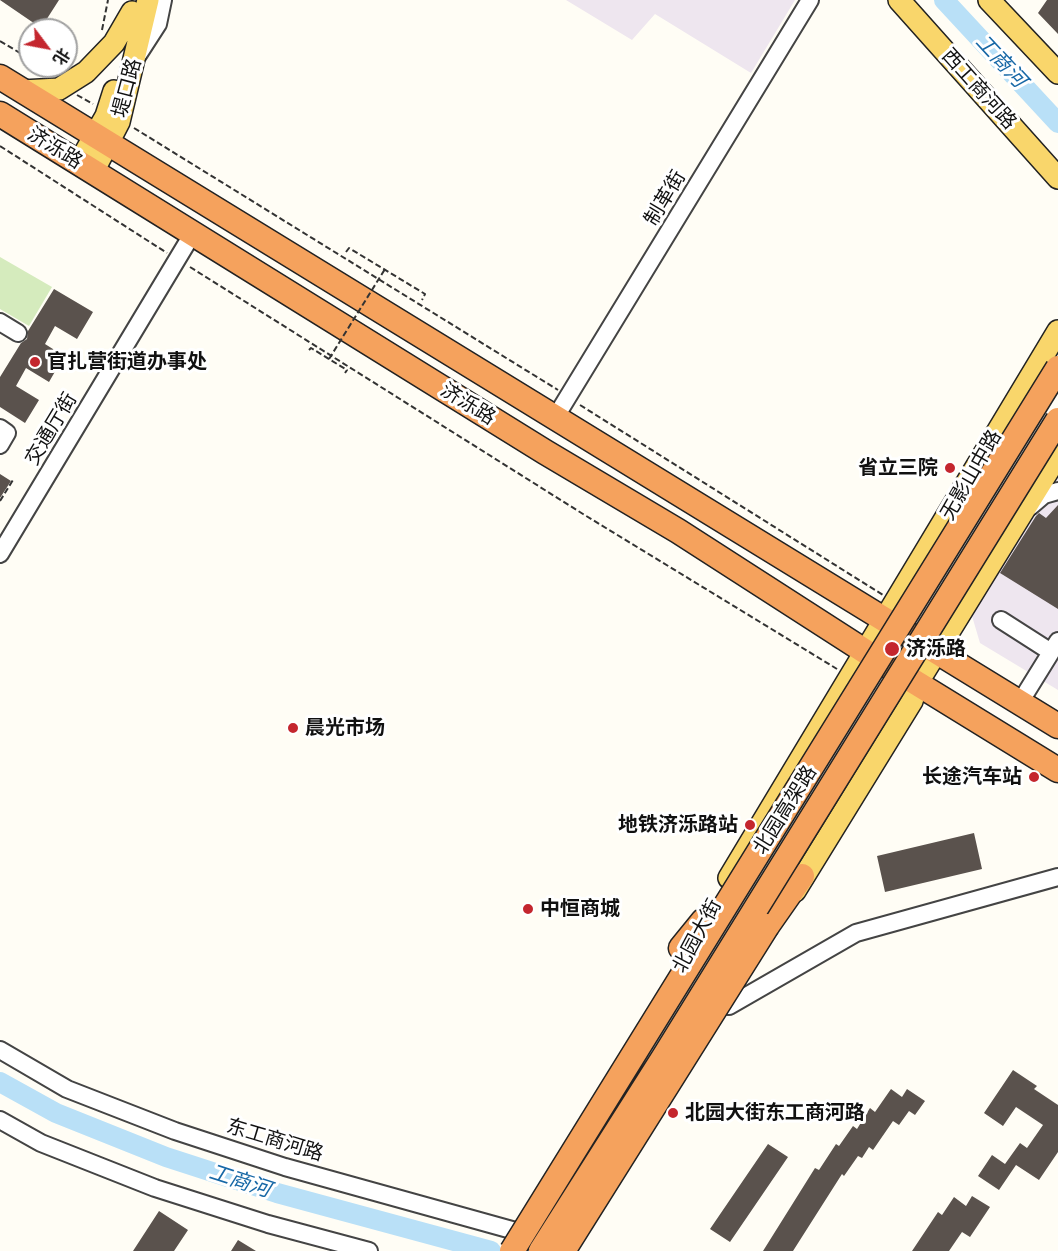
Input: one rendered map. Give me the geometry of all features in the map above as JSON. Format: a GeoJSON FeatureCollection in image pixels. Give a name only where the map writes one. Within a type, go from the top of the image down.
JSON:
{"type":"FeatureCollection","features":[{"type":"Feature","properties":{"kind":"highway","name":"济泺路"},"geometry":{"type":"LineString","coordinates":[[0,77],[555,418],[890,611],[937,653],[1058,726]]}},
{"type":"Feature","properties":{"kind":"highway","name":"济泺路"},"geometry":{"type":"LineString","coordinates":[[2,119],[193,233],[545,452],[678,531],[866,652],[1058,770]]}},
{"type":"Feature","properties":{"kind":"highway","name":"北园高架路"},"geometry":{"type":"LineString","coordinates":[[513,1245],[1058,368]]}},
{"type":"Feature","properties":{"kind":"highway","name":"北园高架路"},"geometry":{"type":"LineString","coordinates":[[542,1251],[1058,420]]}},
{"type":"Feature","properties":{"kind":"highway"},"geometry":{"type":"LineString","coordinates":[[560,1251],[769,917],[802,876]]}},
{"type":"Feature","properties":{"kind":"highway"},"geometry":{"type":"LineString","coordinates":[[495,1251],[681,948],[703,921]]}},
{"type":"Feature","properties":{"kind":"main road","name":"西工商河路"},"geometry":{"type":"LineString","coordinates":[[899,0],[1058,178]]}},
{"type":"Feature","properties":{"kind":"main road"},"geometry":{"type":"LineString","coordinates":[[989,0],[1058,73]]}},
{"type":"Feature","properties":{"kind":"main road","name":"堤口路"},"geometry":{"type":"LineString","coordinates":[[86,168],[114,115],[135,61],[136,3]]}},
{"type":"Feature","properties":{"kind":"main road","name":"堤口路"},"geometry":{"type":"LineString","coordinates":[[114,115],[136,3]]}},
{"type":"Feature","properties":{"kind":"main road"},"geometry":{"type":"LineString","coordinates":[[78,74],[86,72],[114,43],[136,3]]}},
{"type":"Feature","properties":{"kind":"main road"},"geometry":{"type":"LineString","coordinates":[[22,91],[59,89],[61,78]]}},
{"type":"Feature","properties":{"kind":"main road","name":"无影山中路"},"geometry":{"type":"LineString","coordinates":[[890,611],[995,432],[1058,331]]}},
{"type":"Feature","properties":{"kind":"main road"},"geometry":{"type":"LineString","coordinates":[[560,1251],[592,1225],[729,1006],[783,916],[802,876],[912,701],[918,682],[1058,455]]}},
{"type":"Feature","properties":{"kind":"main road","name":"北园大街"},"geometry":{"type":"LineString","coordinates":[[513,1245],[690,953],[703,921],[890,611]]}},
{"type":"Feature","properties":{"kind":"main road"},"geometry":{"type":"LineString","coordinates":[[769,917],[902,692],[918,682]]}},
{"type":"Feature","properties":{"kind":"street"},"geometry":{"type":"LineString","coordinates":[[135,61],[158,24],[163,0]]}},
{"type":"Feature","properties":{"kind":"street","name":"制革街"},"geometry":{"type":"LineString","coordinates":[[555,418],[810,0]]}},
{"type":"Feature","properties":{"kind":"street","name":"交通厅街"},"geometry":{"type":"LineString","coordinates":[[0,554],[193,233]]}},
{"type":"Feature","properties":{"kind":"street"},"geometry":{"type":"LineString","coordinates":[[0,322],[18,333]]}},
{"type":"Feature","properties":{"kind":"street"},"geometry":{"type":"LineString","coordinates":[[0,428],[8,433],[0,445]]}},
{"type":"Feature","properties":{"kind":"street"},"geometry":{"type":"LineString","coordinates":[[1023,513],[1044,495],[1058,491]]}},
{"type":"Feature","properties":{"kind":"street"},"geometry":{"type":"LineString","coordinates":[[1001,620],[1055,646],[1019,704]]}},
{"type":"Feature","properties":{"kind":"street"},"geometry":{"type":"LineString","coordinates":[[729,1006],[856,933],[1058,877]]}},
{"type":"Feature","properties":{"kind":"street","name":"东工商河路"},"geometry":{"type":"LineString","coordinates":[[0,1050],[67,1089],[175,1131],[513,1245],[542,1251]]}},
{"type":"Feature","properties":{"kind":"street"},"geometry":{"type":"LineString","coordinates":[[0,1120],[41,1143],[155,1188],[268,1224],[369,1251]]}},
{"type":"Feature","properties":{"kind":"path"},"geometry":{"type":"LineString","coordinates":[[101,38],[108,0]]}},
{"type":"Feature","properties":{"kind":"path"},"geometry":{"type":"LineString","coordinates":[[0,41],[18,51]]}},
{"type":"Feature","properties":{"kind":"path"},"geometry":{"type":"LineString","coordinates":[[61,78],[84,100],[114,115],[568,397],[890,611]]}},
{"type":"Feature","properties":{"kind":"path"},"geometry":{"type":"LineString","coordinates":[[0,146],[583,514],[851,678]]}},
{"type":"Feature","properties":{"kind":"path"},"geometry":{"type":"LineString","coordinates":[[346,252],[349,248],[425,294],[422,300]]}},
{"type":"Feature","properties":{"kind":"path"},"geometry":{"type":"LineString","coordinates":[[329,359],[385,269]]}},
{"type":"Feature","properties":{"kind":"path"},"geometry":{"type":"LineString","coordinates":[[309,350],[310,348],[347,370],[345,373]]}},
{"type":"Feature","properties":{"kind":"path"},"geometry":{"type":"LineString","coordinates":[[0,501],[13,480]]}},
{"type":"Feature","properties":{"kind":"shaded area"},"geometry":{"type":"Polygon","coordinates":[[[566,0],[795,0],[751,73],[655,14],[632,40],[566,0]]]}},
{"type":"Feature","properties":{"kind":"shaded area"},"geometry":{"type":"Polygon","coordinates":[[[1058,473],[1058,690],[980,643],[972,616],[1058,473]]]}},
{"type":"Feature","properties":{"kind":"green space"},"geometry":{"type":"Polygon","coordinates":[[[0,257],[52,287],[29,326],[0,309],[0,257]]]}},
{"type":"Feature","properties":{"kind":"building"},"geometry":{"type":"Polygon","coordinates":[[[0,0],[59,0],[47,18],[26,18],[0,0]]]}},
{"type":"Feature","properties":{"kind":"building"},"geometry":{"type":"Polygon","coordinates":[[[1047,0],[1058,0],[1058,34],[1038,13],[1047,0]]]}},
{"type":"Feature","properties":{"kind":"building","name":"官扎营街道办事处"},"geometry":{"type":"Polygon","coordinates":[[[54,289],[93,312],[77,339],[55,326],[45,344],[64,356],[49,382],[26,368],[16,386],[39,400],[25,423],[0,407],[0,377],[21,343],[27,339],[28,331],[54,289]]]}},
{"type":"Feature","properties":{"kind":"building"},"geometry":{"type":"Polygon","coordinates":[[[0,474],[11,481],[0,498],[0,474]]]}},
{"type":"Feature","properties":{"kind":"building"},"geometry":{"type":"Polygon","coordinates":[[[1058,505],[1058,609],[1000,573],[1036,516],[1039,513],[1046,518],[1058,505]]]}},
{"type":"Feature","properties":{"kind":"building"},"geometry":{"type":"Polygon","coordinates":[[[974,833],[982,869],[885,892],[877,856],[974,833]]]}},
{"type":"Feature","properties":{"kind":"building"},"geometry":{"type":"Polygon","coordinates":[[[1013,1070],[1037,1086],[1034,1089],[1058,1105],[1058,1152],[1039,1180],[1016,1165],[999,1190],[978,1176],[992,1155],[1005,1164],[1020,1143],[1027,1148],[1043,1125],[1016,1107],[1003,1126],[984,1113],[1013,1070]]]}},
{"type":"Feature","properties":{"kind":"building"},"geometry":{"type":"Polygon","coordinates":[[[891,1089],[902,1097],[907,1089],[925,1101],[915,1115],[909,1111],[899,1125],[893,1121],[873,1150],[869,1147],[862,1158],[858,1156],[844,1176],[842,1174],[793,1251],[763,1251],[815,1168],[819,1170],[836,1144],[839,1146],[853,1126],[857,1129],[870,1108],[875,1112],[891,1089]]]}},
{"type":"Feature","properties":{"kind":"building"},"geometry":{"type":"Polygon","coordinates":[[[768,1144],[788,1157],[730,1242],[710,1229],[768,1144]]]}},
{"type":"Feature","properties":{"kind":"building"},"geometry":{"type":"Polygon","coordinates":[[[972,1196],[990,1207],[970,1237],[962,1232],[949,1251],[912,1251],[938,1212],[942,1215],[954,1197],[966,1206],[972,1196]]]}},
{"type":"Feature","properties":{"kind":"building"},"geometry":{"type":"Polygon","coordinates":[[[159,1211],[188,1230],[174,1251],[133,1251],[159,1211]]]}},
{"type":"Feature","properties":{"kind":"building"},"geometry":{"type":"Polygon","coordinates":[[[238,1240],[256,1251],[231,1251],[238,1240]]]}},
{"type":"Feature","properties":{"kind":"waterway","name":"工商河"},"geometry":{"type":"LineString","coordinates":[[944,0],[1058,123]]}},
{"type":"Feature","properties":{"kind":"waterway","name":"工商河"},"geometry":{"type":"LineString","coordinates":[[0,1082],[56,1113],[166,1157],[277,1193],[491,1251]]}},
{"type":"Feature","properties":{"kind":"place","name":"官扎营街道办事处"},"geometry":{"type":"Point","coordinates":[35,362]}},
{"type":"Feature","properties":{"kind":"place","name":"省立三院"},"geometry":{"type":"Point","coordinates":[950,468]}},
{"type":"Feature","properties":{"kind":"place","name":"济泺路"},"geometry":{"type":"Point","coordinates":[892,649]}},
{"type":"Feature","properties":{"kind":"place","name":"晨光市场"},"geometry":{"type":"Point","coordinates":[293,728]}},
{"type":"Feature","properties":{"kind":"place","name":"长途汽车站"},"geometry":{"type":"Point","coordinates":[1034,777]}},
{"type":"Feature","properties":{"kind":"place","name":"地铁济泺路站"},"geometry":{"type":"Point","coordinates":[750,825]}},
{"type":"Feature","properties":{"kind":"place","name":"中恒商城"},"geometry":{"type":"Point","coordinates":[528,909]}},
{"type":"Feature","properties":{"kind":"place","name":"北园大街东工商河路"},"geometry":{"type":"Point","coordinates":[673,1113]}}]}
